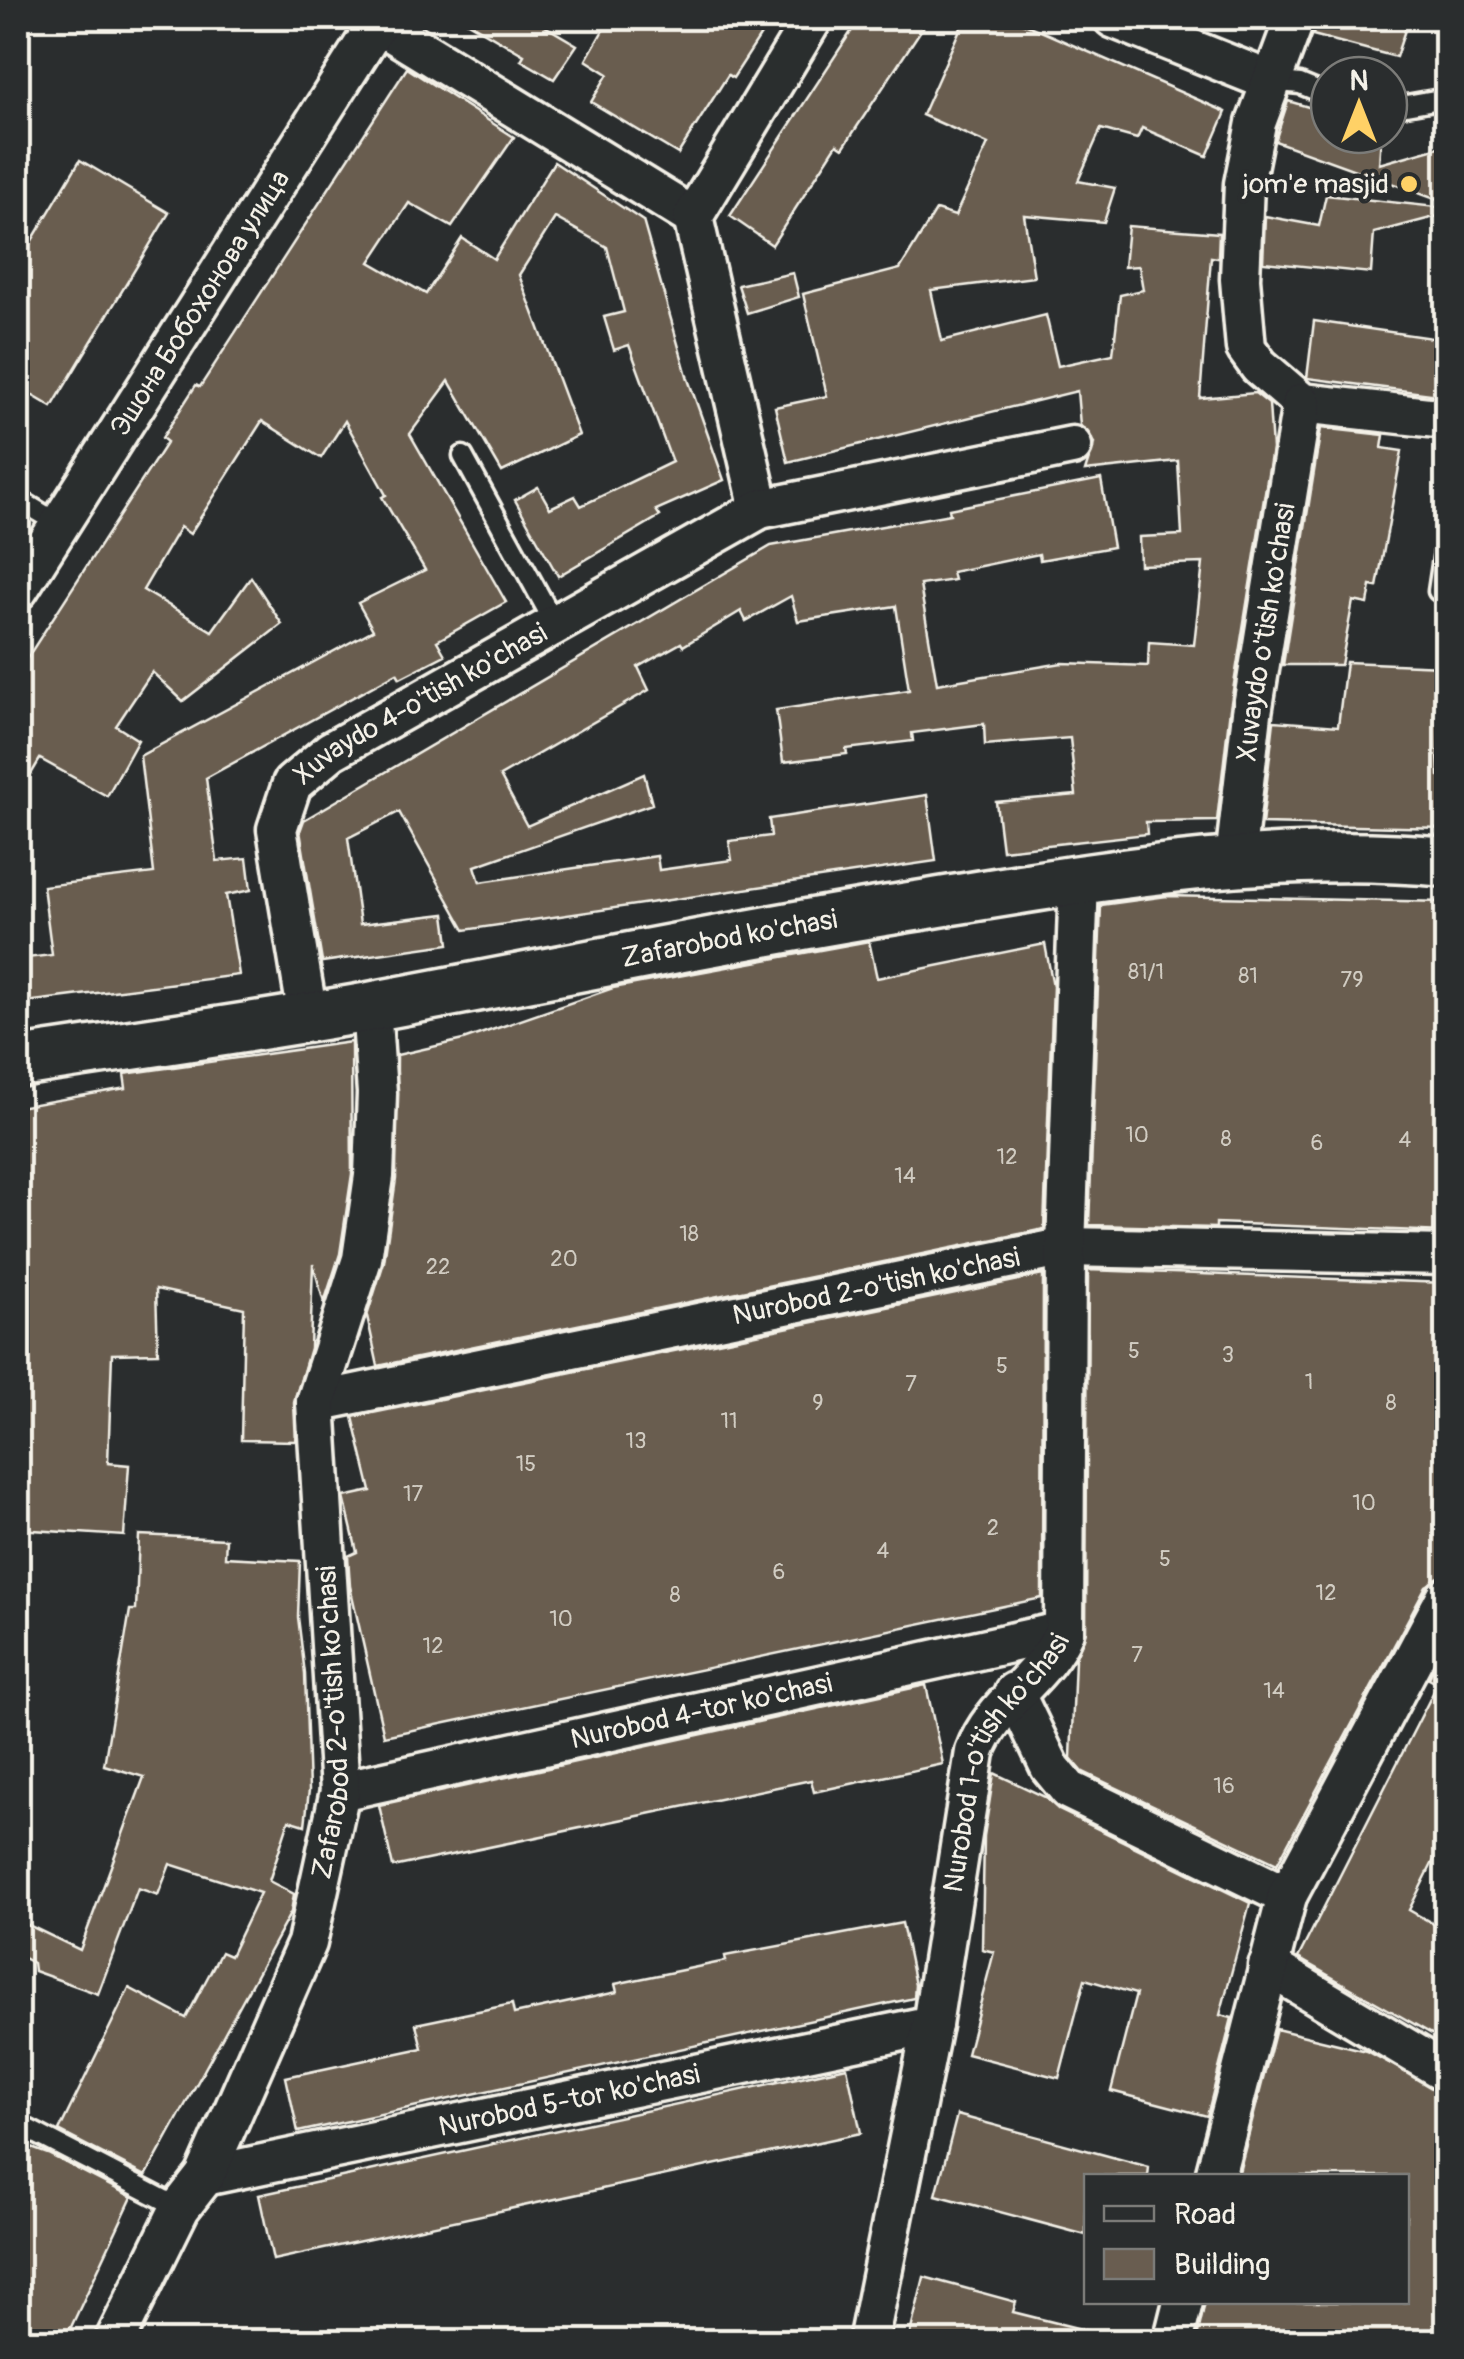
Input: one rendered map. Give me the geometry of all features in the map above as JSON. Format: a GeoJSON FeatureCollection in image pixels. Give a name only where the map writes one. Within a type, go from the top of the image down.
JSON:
{"type":"FeatureCollection","features":[{"type":"Feature","properties":{"kind":"street"},"geometry":{"type":"LineString","coordinates":[[760,509],[692,217],[813,18]]}},
{"type":"Feature","properties":{"kind":"street"},"geometry":{"type":"LineString","coordinates":[[1113,18],[1270,80]]}},
{"type":"Feature","properties":{"kind":"street"},"geometry":{"type":"LineString","coordinates":[[1295,18],[1270,80],[1244,184],[1240,279],[1246,348],[1258,366],[1302,403],[1446,419]]}},
{"type":"Feature","properties":{"kind":"street"},"geometry":{"type":"LineString","coordinates":[[379,20],[692,217]]}},
{"type":"Feature","properties":{"kind":"street","name":"Эшона Бобохонова улица"},"geometry":{"type":"LineString","coordinates":[[18,590],[379,20]]}},
{"type":"Feature","properties":{"kind":"street","name":"Xuvaydo o'tish ko'chasi"},"geometry":{"type":"LineString","coordinates":[[1236,860],[1252,713],[1302,403]]}},
{"type":"Feature","properties":{"kind":"street","name":"Xuvaydo 4-o'tish ko'chasi"},"geometry":{"type":"LineString","coordinates":[[308,1017],[277,829],[292,784],[331,750],[760,509],[1072,446]]}},
{"type":"Feature","properties":{"kind":"street","name":"Zafarobod ko'chasi"},"geometry":{"type":"LineString","coordinates":[[18,1062],[308,1017],[680,944],[1079,879],[1236,860],[1380,856],[1446,862]]}},
{"type":"Feature","properties":{"kind":"street","name":"Nurobod 1-o'tish ko'chasi"},"geometry":{"type":"LineString","coordinates":[[868,2342],[932,2025],[975,1752],[984,1727],[1055,1652],[1064,1630],[1066,1247],[1079,879]]}},
{"type":"Feature","properties":{"kind":"street","name":"Zafarobod 2-o'tish ko'chasi"},"geometry":{"type":"LineString","coordinates":[[114,2342],[180,2208],[205,2176],[307,1943],[340,1791],[316,1402],[362,1259],[374,1176],[377,1092],[371,1006]]}},
{"type":"Feature","properties":{"kind":"street","name":"Nurobod 2-o'tish ko'chasi"},"geometry":{"type":"LineString","coordinates":[[316,1402],[1066,1247],[1446,1255]]}},
{"type":"Feature","properties":{"kind":"street"},"geometry":{"type":"LineString","coordinates":[[1216,2174],[1287,1896],[1446,1597]]}},
{"type":"Feature","properties":{"kind":"street","name":"Nurobod 4-tor ko'chasi"},"geometry":{"type":"LineString","coordinates":[[340,1791],[1064,1630]]}},
{"type":"Feature","properties":{"kind":"street"},"geometry":{"type":"LineString","coordinates":[[1014,1692],[1050,1767],[1069,1790],[1287,1896]]}},
{"type":"Feature","properties":{"kind":"street"},"geometry":{"type":"LineString","coordinates":[[1268,1966],[1446,2072]]}},
{"type":"Feature","properties":{"kind":"street","name":"Nurobod 5-tor ko'chasi"},"geometry":{"type":"LineString","coordinates":[[205,2176],[932,2025]]}},
{"type":"Feature","properties":{"kind":"street"},"geometry":{"type":"LineString","coordinates":[[1173,2342],[1182,2304]]}},
{"type":"Feature","properties":{"kind":"lane"},"geometry":{"type":"LineString","coordinates":[[1270,80],[1309,88]]}},
{"type":"Feature","properties":{"kind":"lane"},"geometry":{"type":"LineString","coordinates":[[1409,104],[1446,98]]}},
{"type":"Feature","properties":{"kind":"lane"},"geometry":{"type":"LineString","coordinates":[[462,456],[555,624]]}},
{"type":"Feature","properties":{"kind":"lane"},"geometry":{"type":"LineString","coordinates":[[18,499],[61,524]]}},
{"type":"Feature","properties":{"kind":"lane"},"geometry":{"type":"LineString","coordinates":[[1438,591],[1446,538]]}},
{"type":"Feature","properties":{"kind":"lane"},"geometry":{"type":"LineString","coordinates":[[18,2124],[180,2208]]}},
{"type":"Feature","properties":{"kind":"building"},"geometry":{"type":"Polygon","coordinates":[[[461,18],[531,18],[577,45],[554,79],[521,60],[524,55],[461,18]]]}},
{"type":"Feature","properties":{"kind":"building"},"geometry":{"type":"Polygon","coordinates":[[[610,18],[772,18],[733,78],[728,75],[678,154],[591,102],[608,74],[586,60],[610,18]]]}},
{"type":"Feature","properties":{"kind":"building"},"geometry":{"type":"Polygon","coordinates":[[[860,18],[929,18],[843,148],[837,144],[772,245],[730,216],[860,18]]]}},
{"type":"Feature","properties":{"kind":"building"},"geometry":{"type":"Polygon","coordinates":[[[965,18],[1011,18],[1226,112],[1207,156],[1142,128],[1137,139],[1101,129],[1078,181],[1115,188],[1104,222],[1024,215],[1034,277],[931,290],[942,341],[1046,315],[1058,366],[1113,354],[1120,295],[1143,290],[1139,266],[1124,267],[1128,226],[1219,233],[1218,258],[1211,257],[1200,398],[1255,393],[1269,404],[1272,449],[1230,709],[1217,821],[1146,822],[1147,834],[1002,850],[996,802],[1076,795],[1070,738],[985,745],[984,724],[912,733],[913,741],[783,762],[776,710],[909,690],[896,606],[798,621],[791,596],[746,621],[741,611],[683,646],[681,643],[638,667],[649,690],[500,776],[527,826],[644,774],[652,804],[475,866],[480,882],[657,856],[659,870],[732,860],[729,841],[771,836],[769,819],[927,795],[936,861],[465,930],[399,812],[348,838],[360,924],[445,914],[449,944],[322,962],[300,831],[304,820],[771,546],[950,514],[949,509],[1101,479],[1113,547],[1040,560],[1039,554],[952,572],[954,580],[920,585],[937,684],[1062,663],[1148,666],[1149,642],[1194,645],[1203,563],[1140,565],[1139,537],[1182,535],[1178,461],[1085,471],[1094,443],[1080,425],[1077,391],[788,462],[775,407],[827,396],[803,294],[900,269],[936,210],[955,216],[988,144],[922,115],[965,18]]]}},
{"type":"Feature","properties":{"kind":"building"},"geometry":{"type":"Polygon","coordinates":[[[1317,18],[1409,18],[1397,55],[1313,35],[1317,18]]]}},
{"type":"Feature","properties":{"kind":"building"},"geometry":{"type":"Polygon","coordinates":[[[407,68],[514,137],[452,227],[409,203],[370,262],[426,294],[462,238],[494,259],[554,162],[643,221],[688,379],[724,480],[656,510],[660,516],[558,576],[515,500],[538,487],[550,508],[575,496],[581,506],[672,462],[629,345],[614,350],[604,317],[624,312],[607,247],[555,218],[519,275],[579,435],[502,472],[449,381],[410,434],[506,602],[437,641],[445,655],[400,678],[397,673],[206,778],[217,861],[247,858],[251,890],[226,895],[239,975],[18,1003],[18,959],[52,955],[43,886],[154,873],[140,756],[373,630],[358,603],[425,570],[382,497],[386,495],[345,421],[321,458],[262,421],[190,534],[180,527],[143,590],[212,631],[251,577],[282,624],[183,701],[152,672],[116,726],[138,740],[107,796],[40,759],[18,796],[18,672],[167,442],[162,438],[196,385],[200,387],[407,68]]]}},
{"type":"Feature","properties":{"kind":"building"},"geometry":{"type":"Polygon","coordinates":[[[1288,101],[1309,107],[1309,153],[1275,141],[1288,101]]]}},
{"type":"Feature","properties":{"kind":"building"},"geometry":{"type":"Polygon","coordinates":[[[1446,145],[1446,203],[1314,155],[1380,155],[1379,164],[1446,145]]]}},
{"type":"Feature","properties":{"kind":"building"},"geometry":{"type":"Polygon","coordinates":[[[80,160],[169,213],[52,407],[18,387],[18,264],[80,160]]]}},
{"type":"Feature","properties":{"kind":"building"},"geometry":{"type":"Polygon","coordinates":[[[1326,195],[1446,208],[1446,214],[1374,233],[1371,273],[1263,262],[1265,216],[1319,226],[1326,195]]]}},
{"type":"Feature","properties":{"kind":"building"},"geometry":{"type":"Polygon","coordinates":[[[793,273],[799,297],[747,313],[738,285],[793,273]]]}},
{"type":"Feature","properties":{"kind":"building"},"geometry":{"type":"Polygon","coordinates":[[[1314,321],[1446,340],[1446,396],[1307,378],[1314,321]]]}},
{"type":"Feature","properties":{"kind":"building"},"geometry":{"type":"Polygon","coordinates":[[[1321,428],[1384,435],[1382,448],[1402,451],[1377,587],[1371,586],[1368,604],[1353,601],[1341,665],[1283,665],[1321,428]]]}},
{"type":"Feature","properties":{"kind":"building"},"geometry":{"type":"Polygon","coordinates":[[[1346,662],[1442,666],[1438,754],[1439,776],[1446,777],[1446,828],[1262,824],[1274,721],[1338,726],[1346,662]]]}},
{"type":"Feature","properties":{"kind":"building"},"geometry":{"type":"Polygon","coordinates":[[[1167,896],[1446,902],[1446,1232],[1216,1223],[1216,1228],[1089,1225],[1101,905],[1167,896]]]}},
{"type":"Feature","properties":{"kind":"building"},"geometry":{"type":"Polygon","coordinates":[[[869,941],[877,978],[1045,944],[1053,986],[1044,1229],[378,1366],[367,1316],[384,1262],[396,1179],[397,1055],[463,1040],[613,988],[869,941]]]}},
{"type":"Feature","properties":{"kind":"building"},"geometry":{"type":"Polygon","coordinates":[[[351,1042],[352,1174],[340,1254],[324,1303],[313,1264],[310,1348],[294,1403],[296,1441],[241,1440],[244,1308],[156,1289],[158,1353],[112,1354],[108,1463],[129,1465],[124,1536],[18,1529],[18,1107],[126,1088],[124,1074],[351,1042]]]}},
{"type":"Feature","properties":{"kind":"building"},"geometry":{"type":"Polygon","coordinates":[[[1088,1270],[1446,1283],[1446,1575],[1426,1586],[1277,1864],[1083,1772],[1071,1758],[1075,1659],[1086,1631],[1088,1270]]]}},
{"type":"Feature","properties":{"kind":"building"},"geometry":{"type":"Polygon","coordinates":[[[1043,1275],[1042,1598],[384,1736],[350,1586],[348,1556],[357,1552],[344,1497],[371,1491],[353,1417],[1043,1275]]]}},
{"type":"Feature","properties":{"kind":"building"},"geometry":{"type":"Polygon","coordinates":[[[139,1535],[226,1539],[225,1557],[300,1561],[298,1617],[305,1674],[309,1790],[305,1825],[289,1820],[269,1881],[294,1894],[291,1912],[146,2176],[59,2131],[129,1988],[186,2018],[221,1952],[230,1956],[260,1893],[170,1864],[158,1895],[138,1888],[98,1994],[34,1971],[33,1963],[18,1955],[18,1920],[80,1950],[144,1777],[104,1765],[130,1610],[136,1610],[139,1535]]]}},
{"type":"Feature","properties":{"kind":"building"},"geometry":{"type":"Polygon","coordinates":[[[1446,1644],[1446,1836],[1409,1910],[1446,1931],[1446,2042],[1298,1958],[1438,1683],[1429,1678],[1446,1644]]]}},
{"type":"Feature","properties":{"kind":"building"},"geometry":{"type":"Polygon","coordinates":[[[926,1685],[943,1764],[814,1792],[811,1780],[393,1867],[379,1805],[926,1685]]]}},
{"type":"Feature","properties":{"kind":"building"},"geometry":{"type":"Polygon","coordinates":[[[994,1773],[1045,1797],[1059,1810],[1250,1903],[1220,2015],[1232,2018],[1207,2116],[1111,2091],[1136,1994],[1085,1979],[1059,2078],[967,2054],[994,1952],[982,1949],[984,1836],[994,1773]]]}},
{"type":"Feature","properties":{"kind":"building"},"geometry":{"type":"Polygon","coordinates":[[[902,1923],[915,1985],[914,1998],[298,2132],[286,2077],[422,2048],[416,2024],[512,2004],[514,2014],[617,1992],[615,1984],[726,1961],[725,1956],[902,1923]]]}},
{"type":"Feature","properties":{"kind":"building"},"geometry":{"type":"Polygon","coordinates":[[[1276,2029],[1367,2051],[1446,2094],[1446,2342],[1196,2342],[1205,2304],[1409,2304],[1409,2174],[1239,2174],[1276,2029]]]}},
{"type":"Feature","properties":{"kind":"building"},"geometry":{"type":"Polygon","coordinates":[[[847,2067],[861,2133],[273,2260],[259,2195],[847,2067]]]}},
{"type":"Feature","properties":{"kind":"building"},"geometry":{"type":"Polygon","coordinates":[[[957,2115],[1149,2167],[1148,2174],[1084,2174],[1084,2234],[936,2195],[957,2115]]]}},
{"type":"Feature","properties":{"kind":"building"},"geometry":{"type":"Polygon","coordinates":[[[18,2143],[132,2197],[64,2342],[18,2342],[18,2143]]]}},
{"type":"Feature","properties":{"kind":"building"},"geometry":{"type":"Polygon","coordinates":[[[924,2277],[1016,2302],[1013,2312],[1093,2332],[1091,2342],[908,2342],[924,2277]]]}},
{"type":"Feature","properties":{"kind":"place","name":"jom'e masjid"},"geometry":{"type":"Point","coordinates":[1409,184]}}]}
